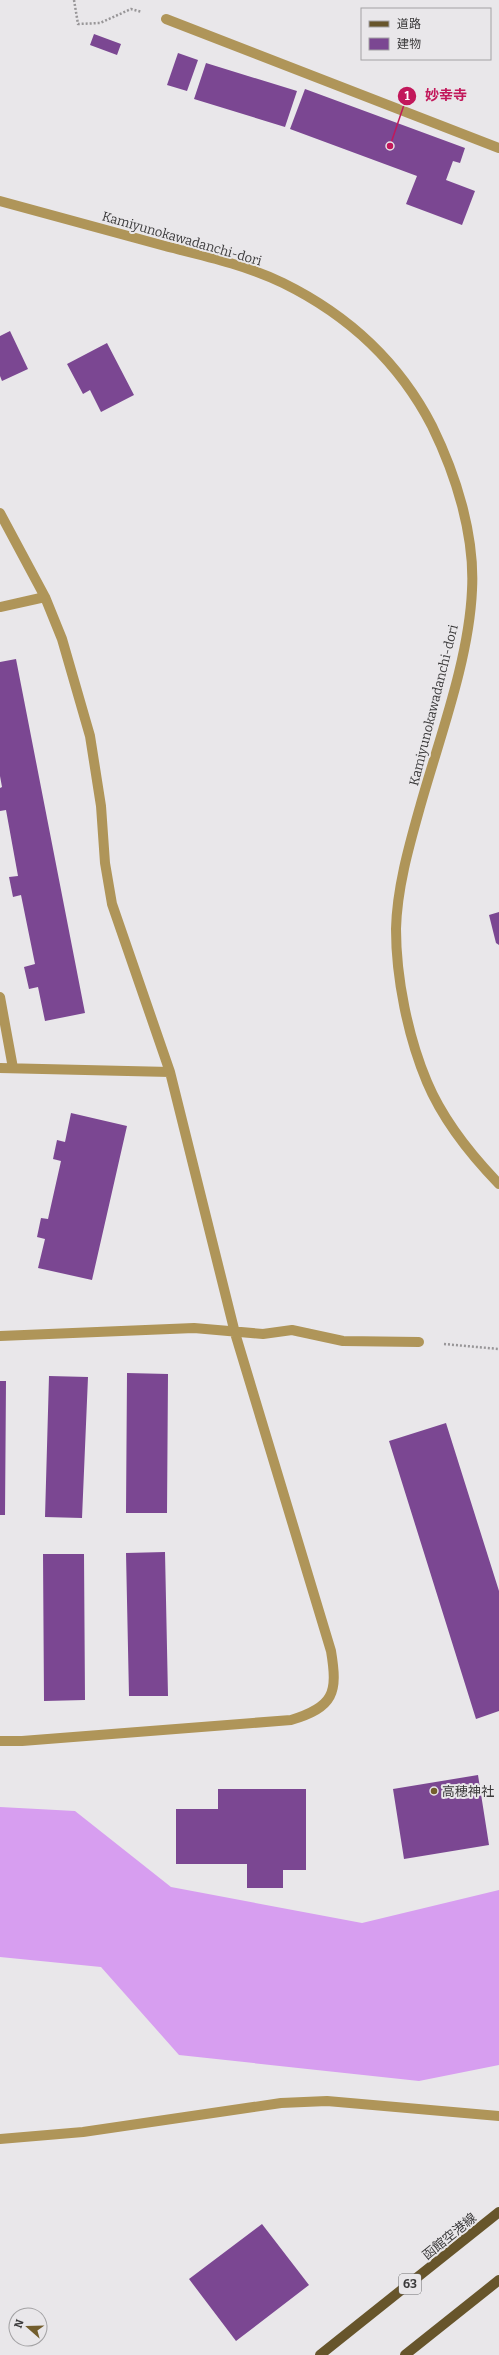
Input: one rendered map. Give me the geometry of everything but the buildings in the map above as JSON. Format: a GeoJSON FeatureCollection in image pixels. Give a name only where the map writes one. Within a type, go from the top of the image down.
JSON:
{"type":"FeatureCollection","features":[{"type":"Feature","properties":{"kind":"main road","name":"函館空港線"},"geometry":{"type":"LineString","coordinates":[[320,2355],[499,2212]]}},
{"type":"Feature","properties":{"kind":"main road"},"geometry":{"type":"LineString","coordinates":[[405,2355],[499,2280]]}},
{"type":"Feature","properties":{"kind":"street"},"geometry":{"type":"LineString","coordinates":[[166,19],[499,148]]}},
{"type":"Feature","properties":{"kind":"street","name":"Kamiyunokawadanchi-dori"},"geometry":{"type":"LineString","coordinates":[[0,201],[242,266],[283,283],[340,317],[369,340],[394,366],[420,402],[439,442],[463,509],[470,544],[472,589],[467,631],[459,671],[415,824],[402,882],[396,926],[397,966],[415,1044],[427,1082],[442,1110],[462,1139],[483,1168],[499,1184]]}},
{"type":"Feature","properties":{"kind":"street"},"geometry":{"type":"LineString","coordinates":[[0,513],[45,597],[62,639],[90,736],[101,806],[105,863],[112,904],[170,1072],[235,1333],[332,1651],[336,1676],[334,1688],[329,1699],[319,1709],[291,1720],[22,1741],[0,1741]]}},
{"type":"Feature","properties":{"kind":"street"},"geometry":{"type":"LineString","coordinates":[[0,607],[45,597]]}},
{"type":"Feature","properties":{"kind":"street"},"geometry":{"type":"LineString","coordinates":[[0,997],[14,1068]]}},
{"type":"Feature","properties":{"kind":"street"},"geometry":{"type":"LineString","coordinates":[[0,1068],[170,1072]]}},
{"type":"Feature","properties":{"kind":"street"},"geometry":{"type":"LineString","coordinates":[[0,1336],[194,1328],[235,1333],[263,1334],[292,1330],[343,1341],[419,1342]]}},
{"type":"Feature","properties":{"kind":"street"},"geometry":{"type":"LineString","coordinates":[[0,2139],[83,2132],[281,2103],[327,2101],[499,2116]]}},
{"type":"Feature","properties":{"kind":"path"},"geometry":{"type":"LineString","coordinates":[[74,0],[78,24],[100,23],[131,9],[166,19]]}},
{"type":"Feature","properties":{"kind":"path"},"geometry":{"type":"LineString","coordinates":[[419,1342],[499,1349]]}},
{"type":"Feature","properties":{"kind":"shaded area"},"geometry":{"type":"Polygon","coordinates":[[[0,1807],[75,1811],[171,1887],[362,1923],[499,1890],[499,2065],[419,2081],[179,2055],[101,1967],[0,1957],[0,1807]]]}},
{"type":"Feature","properties":{"kind":"place","name":"妙幸寺"},"geometry":{"type":"Point","coordinates":[390,146]}},
{"type":"Feature","properties":{"kind":"place","name":"高穂神社"},"geometry":{"type":"Point","coordinates":[434,1791]}}]}
